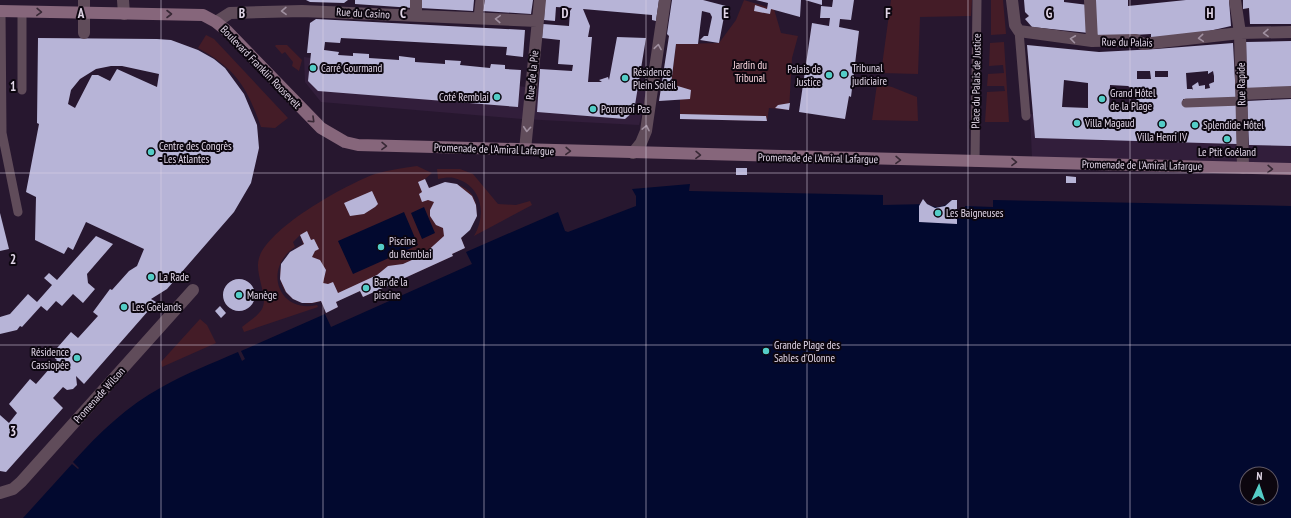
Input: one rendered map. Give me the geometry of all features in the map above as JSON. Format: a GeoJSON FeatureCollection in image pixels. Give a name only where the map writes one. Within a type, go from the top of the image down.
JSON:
{"type":"FeatureCollection","features":[{"type":"Feature","properties":{"kind":"street"},"geometry":{"type":"LineString","coordinates":[[84,0],[84,33]]}},
{"type":"Feature","properties":{"kind":"street"},"geometry":{"type":"LineString","coordinates":[[123,0],[124,14]]}},
{"type":"Feature","properties":{"kind":"street"},"geometry":{"type":"LineString","coordinates":[[350,0],[350,12]]}},
{"type":"Feature","properties":{"kind":"street"},"geometry":{"type":"LineString","coordinates":[[416,0],[416,16]]}},
{"type":"Feature","properties":{"kind":"street","name":"Rue de la Pie"},"geometry":{"type":"LineString","coordinates":[[525,150],[540,0]]}},
{"type":"Feature","properties":{"kind":"street"},"geometry":{"type":"LineString","coordinates":[[633,153],[641,143],[646,131],[666,0]]}},
{"type":"Feature","properties":{"kind":"street"},"geometry":{"type":"LineString","coordinates":[[1012,0],[1017,28]]}},
{"type":"Feature","properties":{"kind":"street"},"geometry":{"type":"LineString","coordinates":[[1090,0],[1092,41]]}},
{"type":"Feature","properties":{"kind":"street","name":"Rue Rapide"},"geometry":{"type":"LineString","coordinates":[[1235,0],[1240,33],[1243,168]]}},
{"type":"Feature","properties":{"kind":"street","name":"Rue du Casino"},"geometry":{"type":"LineString","coordinates":[[216,22],[230,13],[302,6],[350,12],[537,21]]}},
{"type":"Feature","properties":{"kind":"street","name":"Boulevard Franklin Roosevelt"},"geometry":{"type":"LineString","coordinates":[[1,11],[84,14],[203,15],[216,22],[227,31],[321,128],[345,142]]}},
{"type":"Feature","properties":{"kind":"street","name":"Rue du Palais"},"geometry":{"type":"LineString","coordinates":[[1017,28],[1092,41],[1136,40],[1143,44],[1240,33],[1291,32]]}},
{"type":"Feature","properties":{"kind":"street"},"geometry":{"type":"LineString","coordinates":[[1242,97],[1291,92]]}},
{"type":"Feature","properties":{"kind":"street","name":"Promenade de l'Amiral Lafargue"},"geometry":{"type":"LineString","coordinates":[[345,142],[373,146],[1291,169]]}},
{"type":"Feature","properties":{"kind":"street","name":"Promenade Wilson"},"geometry":{"type":"LineString","coordinates":[[0,493],[13,489],[21,482],[193,290]]}},
{"type":"Feature","properties":{"kind":"lane"},"geometry":{"type":"LineString","coordinates":[[478,18],[480,0]]}},
{"type":"Feature","properties":{"kind":"lane","name":"Place du Palais de Justice"},"geometry":{"type":"LineString","coordinates":[[975,162],[977,0]]}},
{"type":"Feature","properties":{"kind":"lane"},"geometry":{"type":"LineString","coordinates":[[1,11],[2,133],[18,212]]}},
{"type":"Feature","properties":{"kind":"lane"},"geometry":{"type":"LineString","coordinates":[[22,12],[22,90]]}},
{"type":"Feature","properties":{"kind":"lane"},"geometry":{"type":"LineString","coordinates":[[1017,28],[1026,116]]}},
{"type":"Feature","properties":{"kind":"lane"},"geometry":{"type":"LineString","coordinates":[[1186,103],[1242,97]]}},
{"type":"Feature","properties":{"kind":"shaded area"},"geometry":{"type":"Polygon","coordinates":[[[304,57],[526,87],[648,90],[639,125],[522,119],[321,102],[305,82],[304,57]]]}},
{"type":"Feature","properties":{"kind":"shaded area"},"geometry":{"type":"Polygon","coordinates":[[[1030,114],[1291,121],[1291,165],[1032,158],[1030,114]]]}},
{"type":"Feature","properties":{"kind":"green space","name":"Jardin du Tribunal"},"geometry":{"type":"Polygon","coordinates":[[[744,0],[774,9],[781,33],[798,36],[792,58],[789,110],[769,108],[767,121],[680,119],[680,97],[671,84],[676,44],[719,43],[736,20],[744,0]]]}},
{"type":"Feature","properties":{"kind":"green space"},"geometry":{"type":"Polygon","coordinates":[[[891,0],[972,0],[971,16],[920,17],[918,74],[881,73],[891,0]]]}},
{"type":"Feature","properties":{"kind":"green space"},"geometry":{"type":"Polygon","coordinates":[[[991,0],[1003,0],[1006,34],[991,35],[991,0]]]}},
{"type":"Feature","properties":{"kind":"green space"},"geometry":{"type":"Polygon","coordinates":[[[206,35],[214,39],[288,118],[275,128],[261,127],[251,101],[238,80],[222,64],[198,48],[206,35]]]}},
{"type":"Feature","properties":{"kind":"green space"},"geometry":{"type":"Polygon","coordinates":[[[1004,42],[1009,122],[985,122],[987,92],[1005,91],[1004,86],[987,86],[988,74],[1004,73],[1003,65],[989,66],[990,43],[1004,42]]]}},
{"type":"Feature","properties":{"kind":"green space"},"geometry":{"type":"Polygon","coordinates":[[[287,45],[302,60],[299,71],[292,66],[293,62],[285,52],[282,54],[275,46],[287,45]]]}},
{"type":"Feature","properties":{"kind":"green space"},"geometry":{"type":"Polygon","coordinates":[[[877,84],[892,87],[917,97],[918,121],[872,120],[877,84]]]}},
{"type":"Feature","properties":{"kind":"green space","name":"Piscine du Remblai"},"geometry":{"type":"Polygon","coordinates":[[[417,166],[432,173],[425,179],[429,188],[444,184],[456,185],[466,189],[473,196],[476,205],[476,216],[471,227],[461,238],[465,248],[452,254],[453,256],[363,297],[360,291],[336,302],[338,307],[326,313],[321,301],[309,304],[298,301],[288,295],[282,286],[280,276],[282,265],[289,254],[303,244],[300,235],[293,242],[295,247],[285,256],[279,267],[277,277],[279,288],[293,303],[304,306],[317,305],[318,307],[244,332],[242,327],[258,314],[264,304],[258,271],[259,258],[266,246],[277,233],[310,208],[362,179],[396,169],[417,166]]]}},
{"type":"Feature","properties":{"kind":"green space"},"geometry":{"type":"Polygon","coordinates":[[[437,169],[460,169],[473,174],[498,204],[516,205],[530,201],[532,205],[474,236],[478,227],[481,210],[476,194],[471,187],[454,178],[438,179],[437,169]]]}},
{"type":"Feature","properties":{"kind":"green space"},"geometry":{"type":"Polygon","coordinates":[[[200,319],[207,325],[216,343],[162,367],[161,362],[200,319]]]}},
{"type":"Feature","properties":{"kind":"water","name":"Grande Plage des Sables d'Olonne"},"geometry":{"type":"Polygon","coordinates":[[[690,184],[689,191],[883,195],[883,205],[927,204],[934,207],[940,207],[946,205],[952,200],[957,200],[957,218],[965,219],[965,206],[993,207],[993,200],[1291,206],[1291,518],[23,518],[72,464],[78,469],[79,468],[73,462],[114,420],[149,394],[171,382],[238,352],[242,361],[245,359],[241,351],[325,314],[331,327],[472,264],[466,252],[558,212],[565,231],[568,232],[636,206],[636,196],[632,189],[690,184]]]}},
{"type":"Feature","properties":{"kind":"water"},"geometry":{"type":"Polygon","coordinates":[[[424,207],[435,233],[422,239],[411,213],[424,207]]]}},
{"type":"Feature","properties":{"kind":"water"},"geometry":{"type":"Polygon","coordinates":[[[404,212],[418,245],[353,274],[338,241],[404,212]]]}},
{"type":"Feature","properties":{"kind":"building"},"geometry":{"type":"Polygon","coordinates":[[[306,0],[348,0],[344,3],[310,2],[306,0]]]}},
{"type":"Feature","properties":{"kind":"building"},"geometry":{"type":"Polygon","coordinates":[[[355,0],[413,0],[413,8],[355,4],[355,0]]]}},
{"type":"Feature","properties":{"kind":"building"},"geometry":{"type":"Polygon","coordinates":[[[420,0],[474,0],[473,11],[420,8],[420,0]]]}},
{"type":"Feature","properties":{"kind":"building"},"geometry":{"type":"Polygon","coordinates":[[[485,0],[533,0],[531,14],[483,11],[485,0]]]}},
{"type":"Feature","properties":{"kind":"building"},"geometry":{"type":"Polygon","coordinates":[[[545,0],[659,0],[656,21],[652,20],[652,15],[583,9],[590,26],[588,37],[592,37],[588,82],[602,82],[599,80],[608,77],[609,80],[617,37],[646,38],[634,111],[625,119],[537,112],[540,69],[572,71],[573,65],[558,64],[560,40],[542,38],[543,24],[569,26],[570,11],[572,8],[556,7],[555,21],[544,20],[545,0]]]}},
{"type":"Feature","properties":{"kind":"building"},"geometry":{"type":"Polygon","coordinates":[[[672,0],[703,0],[726,6],[719,43],[700,40],[704,36],[708,36],[712,17],[710,13],[702,11],[698,44],[676,44],[671,84],[691,90],[690,99],[659,101],[669,36],[667,34],[672,0]]]}},
{"type":"Feature","properties":{"kind":"building"},"geometry":{"type":"Polygon","coordinates":[[[756,0],[801,0],[800,17],[771,9],[770,14],[754,11],[755,5],[767,9],[768,3],[756,0]]]}},
{"type":"Feature","properties":{"kind":"building"},"geometry":{"type":"Polygon","coordinates":[[[805,0],[822,0],[822,5],[805,0]]]}},
{"type":"Feature","properties":{"kind":"building","name":"Palais de Justice"},"geometry":{"type":"Polygon","coordinates":[[[833,0],[854,0],[851,20],[840,19],[839,27],[859,31],[851,97],[849,96],[845,119],[799,112],[812,23],[829,26],[830,18],[820,18],[821,6],[832,7],[833,0]]]}},
{"type":"Feature","properties":{"kind":"building"},"geometry":{"type":"Polygon","coordinates":[[[1024,0],[1064,0],[1064,2],[1088,5],[1089,33],[1032,27],[1025,19],[1029,16],[1025,12],[1024,0]]]}},
{"type":"Feature","properties":{"kind":"building"},"geometry":{"type":"Polygon","coordinates":[[[1094,0],[1128,0],[1128,6],[1186,0],[1229,0],[1231,26],[1209,31],[1151,39],[1151,34],[1096,37],[1094,0]]]}},
{"type":"Feature","properties":{"kind":"building"},"geometry":{"type":"Polygon","coordinates":[[[1243,0],[1291,0],[1291,24],[1250,24],[1249,8],[1243,9],[1243,0]]]}},
{"type":"Feature","properties":{"kind":"building"},"geometry":{"type":"Polygon","coordinates":[[[316,19],[525,30],[523,57],[506,55],[507,47],[341,38],[340,43],[325,42],[324,50],[339,52],[338,55],[353,56],[353,53],[369,54],[369,58],[399,60],[399,56],[415,58],[415,62],[445,64],[445,60],[461,61],[460,65],[490,68],[491,64],[505,65],[505,69],[521,70],[518,107],[318,91],[308,81],[311,53],[307,53],[310,23],[316,19]]]}},
{"type":"Feature","properties":{"kind":"building","name":"Centre des Congrès - Les Atlantes"},"geometry":{"type":"Polygon","coordinates":[[[38,38],[171,40],[198,50],[214,59],[225,68],[244,94],[257,125],[259,148],[251,183],[234,212],[167,289],[151,299],[156,302],[84,384],[76,376],[77,385],[73,389],[67,390],[63,387],[53,398],[63,408],[6,472],[0,471],[0,415],[9,423],[17,413],[9,404],[30,379],[36,384],[57,360],[51,355],[71,332],[78,338],[98,316],[93,312],[110,289],[112,290],[129,271],[137,266],[144,249],[86,222],[73,250],[68,247],[64,254],[35,240],[36,197],[26,192],[39,124],[37,123],[38,38]],[[111,66],[96,69],[80,79],[71,90],[68,104],[75,108],[92,75],[98,75],[110,81],[117,69],[157,87],[159,74],[122,66],[111,66]]]}},
{"type":"Feature","properties":{"kind":"building"},"geometry":{"type":"Polygon","coordinates":[[[1291,41],[1291,88],[1247,88],[1246,42],[1291,41]]]}},
{"type":"Feature","properties":{"kind":"building"},"geometry":{"type":"Polygon","coordinates":[[[1233,43],[1236,99],[1183,99],[1183,106],[1236,105],[1237,144],[1035,138],[1027,45],[1099,52],[1233,43]],[[1137,71],[1137,79],[1151,79],[1150,71],[1137,71]],[[1155,71],[1155,77],[1168,77],[1168,71],[1155,71]],[[1208,71],[1186,73],[1187,89],[1193,90],[1192,86],[1198,82],[1199,86],[1205,85],[1205,89],[1210,88],[1209,84],[1214,82],[1213,71],[1208,74],[1208,71]],[[1064,80],[1062,107],[1088,108],[1088,83],[1064,80]],[[1110,85],[1109,107],[1137,107],[1136,91],[1128,86],[1110,85]]]}},
{"type":"Feature","properties":{"kind":"building"},"geometry":{"type":"Polygon","coordinates":[[[1291,99],[1291,146],[1249,145],[1247,101],[1291,99]]]}},
{"type":"Feature","properties":{"kind":"building"},"geometry":{"type":"Polygon","coordinates":[[[790,103],[789,110],[775,108],[778,105],[790,103]]]}},
{"type":"Feature","properties":{"kind":"building"},"geometry":{"type":"Polygon","coordinates":[[[680,114],[766,116],[767,121],[680,119],[680,114]]]}},
{"type":"Feature","properties":{"kind":"building"},"geometry":{"type":"Polygon","coordinates":[[[736,168],[747,168],[747,175],[736,175],[736,168]]]}},
{"type":"Feature","properties":{"kind":"building"},"geometry":{"type":"Polygon","coordinates":[[[1066,176],[1076,177],[1076,183],[1066,183],[1066,176]]]}},
{"type":"Feature","properties":{"kind":"building"},"geometry":{"type":"Polygon","coordinates":[[[425,179],[429,188],[445,182],[457,184],[472,196],[476,205],[477,216],[470,230],[461,238],[465,248],[452,254],[453,256],[363,297],[360,291],[336,302],[338,307],[326,313],[321,301],[302,303],[293,299],[286,292],[280,279],[281,264],[290,252],[304,244],[300,235],[307,231],[311,240],[314,239],[319,249],[315,251],[312,257],[320,260],[326,270],[323,283],[328,284],[333,282],[338,293],[377,275],[388,266],[403,264],[423,255],[444,236],[443,228],[436,225],[430,216],[430,210],[434,202],[428,200],[422,202],[419,194],[422,192],[418,182],[425,179]]]}},
{"type":"Feature","properties":{"kind":"building"},"geometry":{"type":"Polygon","coordinates":[[[372,191],[378,204],[364,214],[350,216],[344,203],[372,191]]]}},
{"type":"Feature","properties":{"kind":"building","name":"Les Baigneuses"},"geometry":{"type":"Polygon","coordinates":[[[923,199],[927,204],[935,208],[945,206],[952,200],[957,200],[957,224],[919,222],[919,206],[923,199]]]}},
{"type":"Feature","properties":{"kind":"building"},"geometry":{"type":"Polygon","coordinates":[[[0,213],[9,249],[0,251],[0,213]]]}},
{"type":"Feature","properties":{"kind":"building"},"geometry":{"type":"Polygon","coordinates":[[[96,236],[113,244],[87,274],[88,283],[95,289],[83,303],[73,294],[62,306],[56,301],[47,311],[41,306],[22,327],[20,326],[17,330],[0,334],[0,317],[10,314],[28,294],[37,302],[52,285],[44,278],[49,273],[57,280],[96,236]]]}},
{"type":"Feature","properties":{"kind":"building","name":"Manège"},"geometry":{"type":"Polygon","coordinates":[[[236,279],[242,279],[252,286],[255,295],[254,301],[248,308],[242,311],[236,311],[226,304],[223,298],[223,292],[230,282],[236,279]]]}},
{"type":"Feature","properties":{"kind":"building"},"geometry":{"type":"Polygon","coordinates":[[[220,306],[226,313],[221,318],[215,311],[220,306]]]}},
{"type":"Feature","properties":{"kind":"place","name":"Carré Gourmand"},"geometry":{"type":"Point","coordinates":[313,68]}},
{"type":"Feature","properties":{"kind":"place","name":"Tribunal judiciaire"},"geometry":{"type":"Point","coordinates":[844,74]}},
{"type":"Feature","properties":{"kind":"place","name":"Palais de Justice"},"geometry":{"type":"Point","coordinates":[829,75]}},
{"type":"Feature","properties":{"kind":"place","name":"Résidence Plein Soleil"},"geometry":{"type":"Point","coordinates":[625,78]}},
{"type":"Feature","properties":{"kind":"place","name":"Coté Remblai"},"geometry":{"type":"Point","coordinates":[497,97]}},
{"type":"Feature","properties":{"kind":"place","name":"Grand Hôtel de la Plage"},"geometry":{"type":"Point","coordinates":[1102,99]}},
{"type":"Feature","properties":{"kind":"place","name":"Pourquoi Pas"},"geometry":{"type":"Point","coordinates":[593,109]}},
{"type":"Feature","properties":{"kind":"place","name":"Villa Magaud"},"geometry":{"type":"Point","coordinates":[1077,123]}},
{"type":"Feature","properties":{"kind":"place","name":"Villa Henri IV"},"geometry":{"type":"Point","coordinates":[1162,124]}},
{"type":"Feature","properties":{"kind":"place","name":"Splendide Hôtel"},"geometry":{"type":"Point","coordinates":[1195,125]}},
{"type":"Feature","properties":{"kind":"place","name":"Le Ptit Goéland"},"geometry":{"type":"Point","coordinates":[1227,139]}},
{"type":"Feature","properties":{"kind":"place","name":"Centre des Congrès - Les Atlantes"},"geometry":{"type":"Point","coordinates":[151,152]}},
{"type":"Feature","properties":{"kind":"place","name":"Les Baigneuses"},"geometry":{"type":"Point","coordinates":[938,213]}},
{"type":"Feature","properties":{"kind":"place","name":"Piscine du Remblai"},"geometry":{"type":"Point","coordinates":[381,247]}},
{"type":"Feature","properties":{"kind":"place","name":"La Rade"},"geometry":{"type":"Point","coordinates":[151,277]}},
{"type":"Feature","properties":{"kind":"place","name":"Bar de la piscine"},"geometry":{"type":"Point","coordinates":[366,288]}},
{"type":"Feature","properties":{"kind":"place","name":"Manège"},"geometry":{"type":"Point","coordinates":[239,295]}},
{"type":"Feature","properties":{"kind":"place","name":"Les Goëlands"},"geometry":{"type":"Point","coordinates":[124,307]}},
{"type":"Feature","properties":{"kind":"place","name":"Grande Plage des Sables d'Olonne"},"geometry":{"type":"Point","coordinates":[766,351]}},
{"type":"Feature","properties":{"kind":"place","name":"Résidence Cassiopée"},"geometry":{"type":"Point","coordinates":[77,358]}}]}
